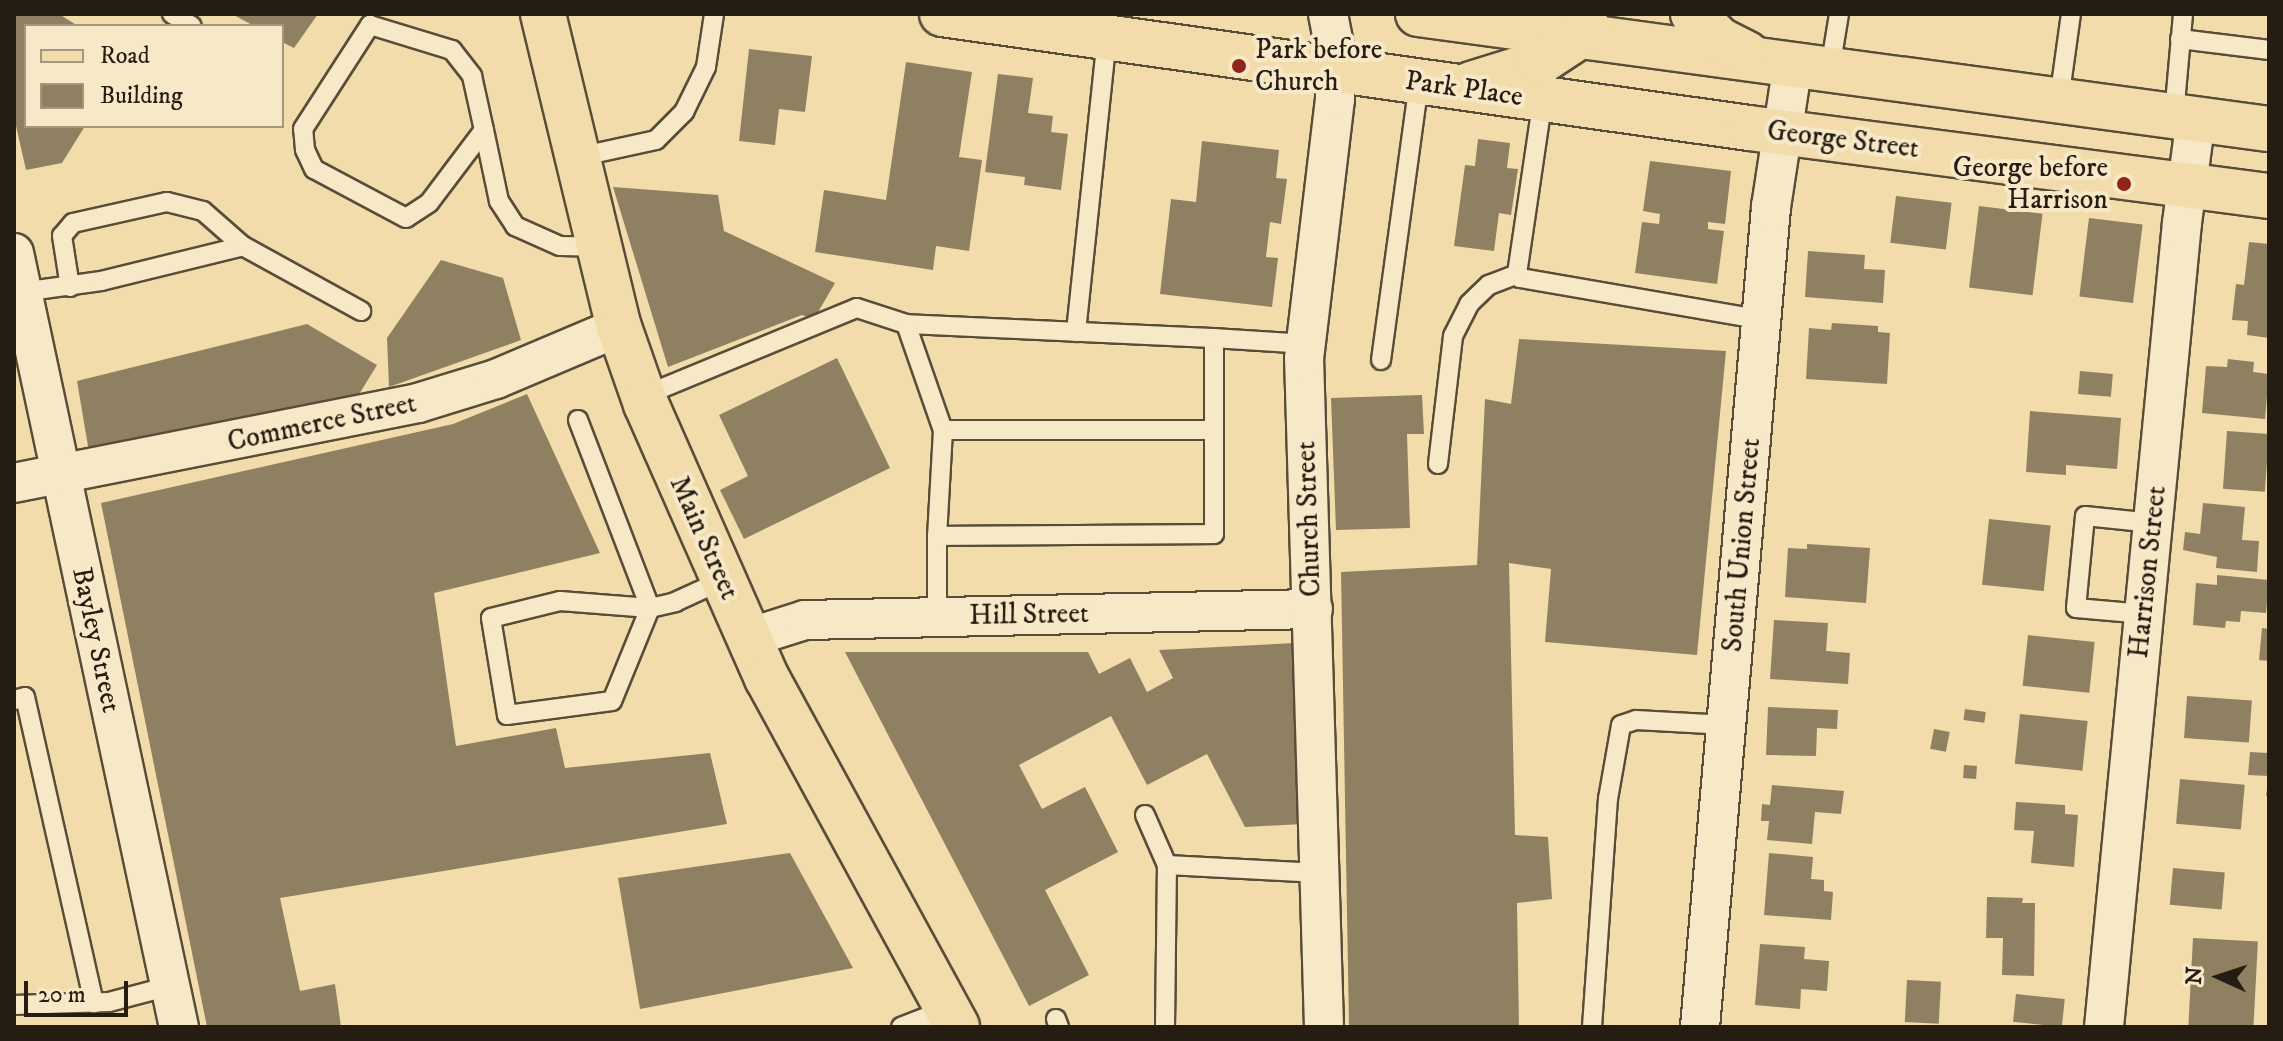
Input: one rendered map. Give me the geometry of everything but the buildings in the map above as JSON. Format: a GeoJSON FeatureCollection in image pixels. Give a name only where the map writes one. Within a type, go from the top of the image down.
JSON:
{"type":"FeatureCollection","features":[{"type":"Feature","properties":{"kind":"main road","name":"Main Street"},"geometry":{"type":"LineString","coordinates":[[543,14],[619,327],[643,396],[748,638],[804,748],[952,1018]]}},
{"type":"Feature","properties":{"kind":"main road","name":"Park Place"},"geometry":{"type":"LineString","coordinates":[[942,14],[1438,85]]}},
{"type":"Feature","properties":{"kind":"main road","name":"Park Place"},"geometry":{"type":"LineString","coordinates":[[1418,14],[1566,48],[1796,65]]}},
{"type":"Feature","properties":{"kind":"main road"},"geometry":{"type":"LineString","coordinates":[[1693,14],[1720,40],[1796,65],[2269,129]]}},
{"type":"Feature","properties":{"kind":"main road","name":"Park Place"},"geometry":{"type":"LineString","coordinates":[[1566,48],[1765,130]]}},
{"type":"Feature","properties":{"kind":"main road"},"geometry":{"type":"LineString","coordinates":[[1438,85],[1515,73],[1566,48]]}},
{"type":"Feature","properties":{"kind":"main road","name":"George Street"},"geometry":{"type":"LineString","coordinates":[[1765,130],[2269,196]]}},
{"type":"Feature","properties":{"kind":"street","name":"Church Street"},"geometry":{"type":"LineString","coordinates":[[1324,1027],[1306,344],[1336,71],[1328,14]]}},
{"type":"Feature","properties":{"kind":"street","name":"South Union Street"},"geometry":{"type":"LineString","coordinates":[[1700,1027],[1762,320],[1765,130],[1796,65]]}},
{"type":"Feature","properties":{"kind":"street","name":"Harrison Street"},"geometry":{"type":"LineString","coordinates":[[2104,1027],[2187,186],[2185,117]]}},
{"type":"Feature","properties":{"kind":"street","name":"Bayley Street"},"geometry":{"type":"LineString","coordinates":[[14,253],[22,292],[23,344],[60,474],[179,1027]]}},
{"type":"Feature","properties":{"kind":"street","name":"Commerce Street"},"geometry":{"type":"LineString","coordinates":[[14,483],[418,403],[496,379],[619,327]]}},
{"type":"Feature","properties":{"kind":"street","name":"Hill Street"},"geometry":{"type":"LineString","coordinates":[[748,638],[805,620],[1313,609]]}},
{"type":"Feature","properties":{"kind":"lane"},"geometry":{"type":"LineString","coordinates":[[578,157],[656,140],[684,112],[706,67],[714,14]]}},
{"type":"Feature","properties":{"kind":"lane"},"geometry":{"type":"LineString","coordinates":[[1796,65],[1839,14]]}},
{"type":"Feature","properties":{"kind":"lane"},"geometry":{"type":"LineString","coordinates":[[2059,100],[2071,14]]}},
{"type":"Feature","properties":{"kind":"lane"},"geometry":{"type":"LineString","coordinates":[[2183,14],[2180,39],[2185,117]]}},
{"type":"Feature","properties":{"kind":"lane"},"geometry":{"type":"LineString","coordinates":[[484,130],[429,203],[406,218],[314,169],[305,150],[303,129],[373,18],[452,50],[472,76],[484,130],[499,201],[515,226],[560,246],[599,247]]}},
{"type":"Feature","properties":{"kind":"lane"},"geometry":{"type":"LineString","coordinates":[[1076,332],[1107,38]]}},
{"type":"Feature","properties":{"kind":"lane"},"geometry":{"type":"LineString","coordinates":[[2180,39],[2269,50]]}},
{"type":"Feature","properties":{"kind":"lane"},"geometry":{"type":"LineString","coordinates":[[1517,274],[1566,48]]}},
{"type":"Feature","properties":{"kind":"lane"},"geometry":{"type":"LineString","coordinates":[[1381,360],[1438,85]]}},
{"type":"Feature","properties":{"kind":"lane"},"geometry":{"type":"LineString","coordinates":[[70,287],[62,236],[73,223],[167,202],[203,211],[243,246],[361,311]]}},
{"type":"Feature","properties":{"kind":"lane"},"geometry":{"type":"LineString","coordinates":[[22,292],[70,287],[243,246]]}},
{"type":"Feature","properties":{"kind":"lane"},"geometry":{"type":"LineString","coordinates":[[1517,274],[1524,282],[1762,320]]}},
{"type":"Feature","properties":{"kind":"lane"},"geometry":{"type":"LineString","coordinates":[[1438,464],[1453,336],[1469,304],[1489,285],[1517,274]]}},
{"type":"Feature","properties":{"kind":"lane"},"geometry":{"type":"LineString","coordinates":[[643,396],[857,308],[906,324],[1306,344]]}},
{"type":"Feature","properties":{"kind":"lane"},"geometry":{"type":"LineString","coordinates":[[906,324],[943,430],[937,536],[937,617]]}},
{"type":"Feature","properties":{"kind":"lane"},"geometry":{"type":"LineString","coordinates":[[937,536],[1214,534],[1214,338]]}},
{"type":"Feature","properties":{"kind":"lane"},"geometry":{"type":"LineString","coordinates":[[578,420],[650,608],[612,701],[507,715],[491,618],[560,601],[650,608],[675,602],[723,580]]}},
{"type":"Feature","properties":{"kind":"lane"},"geometry":{"type":"LineString","coordinates":[[943,430],[1214,430]]}},
{"type":"Feature","properties":{"kind":"lane"},"geometry":{"type":"LineString","coordinates":[[2144,614],[2076,608],[2085,516],[2153,523]]}},
{"type":"Feature","properties":{"kind":"lane"},"geometry":{"type":"LineString","coordinates":[[14,700],[25,697],[94,1003]]}},
{"type":"Feature","properties":{"kind":"lane"},"geometry":{"type":"LineString","coordinates":[[1592,1027],[1608,799],[1621,725],[1636,720],[1727,725]]}},
{"type":"Feature","properties":{"kind":"lane"},"geometry":{"type":"LineString","coordinates":[[1145,815],[1167,865],[1165,1027]]}},
{"type":"Feature","properties":{"kind":"lane"},"geometry":{"type":"LineString","coordinates":[[1167,865],[1320,873]]}},
{"type":"Feature","properties":{"kind":"lane"},"geometry":{"type":"LineString","coordinates":[[14,1005],[94,1003],[170,986]]}},
{"type":"Feature","properties":{"kind":"lane"},"geometry":{"type":"LineString","coordinates":[[901,1027],[952,1018]]}},
{"type":"Feature","properties":{"kind":"place","name":"Park before Church"},"geometry":{"type":"Point","coordinates":[1239,66]}},
{"type":"Feature","properties":{"kind":"place","name":"George before Harrison"},"geometry":{"type":"Point","coordinates":[2124,184]}}]}
